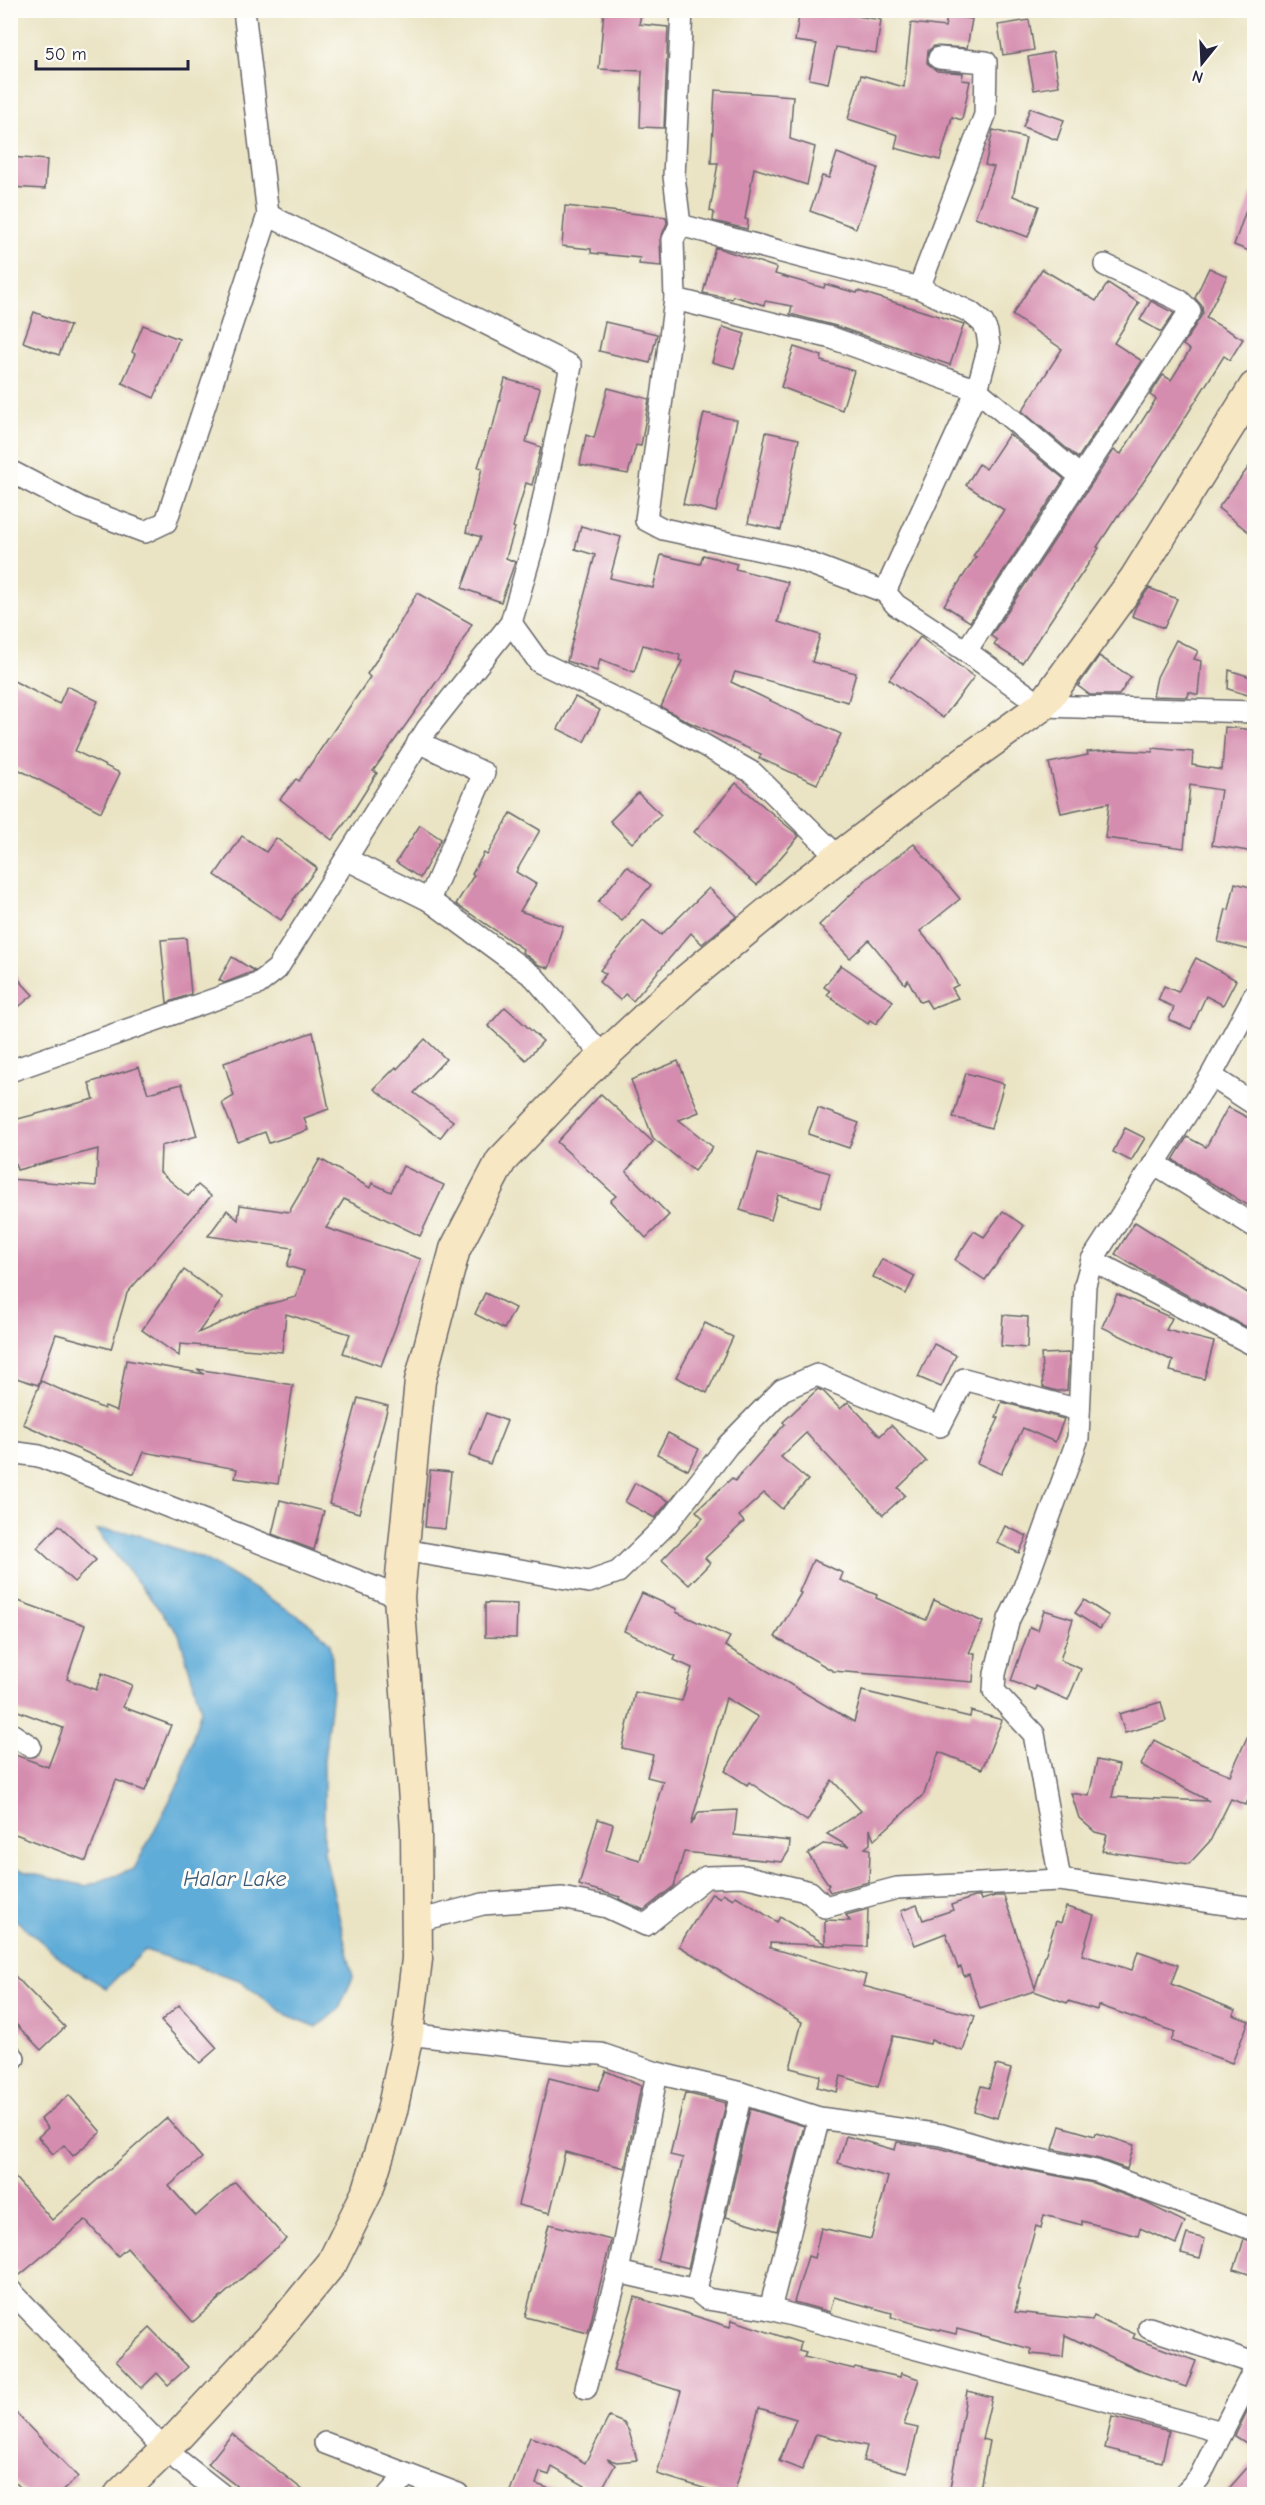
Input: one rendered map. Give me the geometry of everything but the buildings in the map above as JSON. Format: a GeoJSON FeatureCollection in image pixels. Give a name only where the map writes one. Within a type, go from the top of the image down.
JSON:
{"type":"FeatureCollection","features":[{"type":"Feature","properties":{"kind":"street"},"geometry":{"type":"LineString","coordinates":[[10,471],[81,508],[145,532],[166,522],[268,214],[244,10]]}},
{"type":"Feature","properties":{"kind":"street"},"geometry":{"type":"LineString","coordinates":[[682,10],[674,176],[680,225],[673,240],[675,299],[646,520],[663,529],[793,557],[885,592],[897,605],[1042,706],[1254,712]]}},
{"type":"Feature","properties":{"kind":"street"},"geometry":{"type":"LineString","coordinates":[[919,288],[985,115],[986,62],[939,58]]}},
{"type":"Feature","properties":{"kind":"street"},"geometry":{"type":"LineString","coordinates":[[10,1071],[258,984],[278,969],[418,742],[511,623],[535,539],[571,366],[268,214]]}},
{"type":"Feature","properties":{"kind":"street"},"geometry":{"type":"LineString","coordinates":[[680,225],[919,288],[970,312],[983,323],[989,346],[977,390],[885,592]]}},
{"type":"Feature","properties":{"kind":"street"},"geometry":{"type":"LineString","coordinates":[[966,651],[1190,311],[1179,300],[1105,265]]}},
{"type":"Feature","properties":{"kind":"street"},"geometry":{"type":"LineString","coordinates":[[675,299],[832,338],[977,390],[1081,477]]}},
{"type":"Feature","properties":{"kind":"street"},"geometry":{"type":"LineString","coordinates":[[120,2494],[165,2451],[275,2332],[332,2263],[368,2190],[392,2111],[408,2034],[417,1959],[416,1829],[399,1597],[420,1381],[454,1249],[501,1161],[603,1057],[686,980],[838,857],[1042,706],[1135,578],[1254,387]]}},
{"type":"Feature","properties":{"kind":"street"},"geometry":{"type":"LineString","coordinates":[[511,623],[539,662],[660,720],[753,773],[838,857]]}},
{"type":"Feature","properties":{"kind":"street"},"geometry":{"type":"LineString","coordinates":[[418,742],[484,773],[429,900]]}},
{"type":"Feature","properties":{"kind":"street"},"geometry":{"type":"LineString","coordinates":[[346,859],[429,900],[534,976],[603,1057]]}},
{"type":"Feature","properties":{"kind":"street"},"geometry":{"type":"LineString","coordinates":[[1060,1880],[1034,1734],[994,1691],[995,1674],[1009,1619],[1023,1590],[1078,1438],[1085,1285],[1092,1260],[1211,1076],[1254,996]]}},
{"type":"Feature","properties":{"kind":"street"},"geometry":{"type":"LineString","coordinates":[[1211,1076],[1254,1104]]}},
{"type":"Feature","properties":{"kind":"street"},"geometry":{"type":"LineString","coordinates":[[1154,1163],[1254,1226]]}},
{"type":"Feature","properties":{"kind":"street"},"geometry":{"type":"LineString","coordinates":[[1092,1260],[1254,1346]]}},
{"type":"Feature","properties":{"kind":"street"},"geometry":{"type":"LineString","coordinates":[[404,1550],[589,1582],[618,1572],[667,1524],[728,1445],[782,1390],[817,1375],[940,1426],[964,1378],[1079,1410]]}},
{"type":"Feature","properties":{"kind":"street"},"geometry":{"type":"LineString","coordinates":[[10,1452],[39,1456],[399,1597]]}},
{"type":"Feature","properties":{"kind":"street"},"geometry":{"type":"LineString","coordinates":[[10,1734],[30,1746]]}},
{"type":"Feature","properties":{"kind":"street"},"geometry":{"type":"LineString","coordinates":[[417,1921],[483,1904],[562,1898],[607,1907],[646,1925],[706,1876],[744,1875],[810,1892],[825,1907],[897,1888],[1060,1880],[1254,1908]]}},
{"type":"Feature","properties":{"kind":"street"},"geometry":{"type":"LineString","coordinates":[[408,2034],[569,2053],[601,2054],[657,2073],[741,2093],[819,2118],[942,2135],[1000,2152],[1096,2171],[1254,2230]]}},
{"type":"Feature","properties":{"kind":"street"},"geometry":{"type":"LineString","coordinates":[[10,2054],[14,2058],[10,2062]]}},
{"type":"Feature","properties":{"kind":"street"},"geometry":{"type":"LineString","coordinates":[[586,2388],[618,2272],[657,2073]]}},
{"type":"Feature","properties":{"kind":"street"},"geometry":{"type":"LineString","coordinates":[[696,2290],[741,2093]]}},
{"type":"Feature","properties":{"kind":"street"},"geometry":{"type":"LineString","coordinates":[[770,2309],[819,2118]]}},
{"type":"Feature","properties":{"kind":"street"},"geometry":{"type":"LineString","coordinates":[[618,2272],[696,2290],[707,2299],[770,2309],[1222,2432]]}},
{"type":"Feature","properties":{"kind":"street"},"geometry":{"type":"LineString","coordinates":[[10,2290],[165,2451],[220,2494]]}},
{"type":"Feature","properties":{"kind":"street"},"geometry":{"type":"LineString","coordinates":[[1149,2328],[1254,2363]]}},
{"type":"Feature","properties":{"kind":"street"},"geometry":{"type":"LineString","coordinates":[[1184,2494],[1199,2478],[1254,2370]]}},
{"type":"Feature","properties":{"kind":"street"},"geometry":{"type":"LineString","coordinates":[[325,2443],[458,2494]]}},
{"type":"Feature","properties":{"kind":"street"},"geometry":{"type":"LineString","coordinates":[[389,2494],[406,2475]]}},
{"type":"Feature","properties":{"kind":"water","name":"Halar Lake"},"geometry":{"type":"Polygon","coordinates":[[[96,1530],[129,1532],[205,1559],[305,1620],[331,1643],[333,1681],[324,1760],[324,1852],[353,1977],[339,2009],[317,2027],[285,2014],[239,1980],[145,1950],[106,1988],[70,1966],[11,1916],[11,1867],[86,1886],[134,1869],[181,1779],[201,1709],[179,1634],[96,1530]]]}}]}
